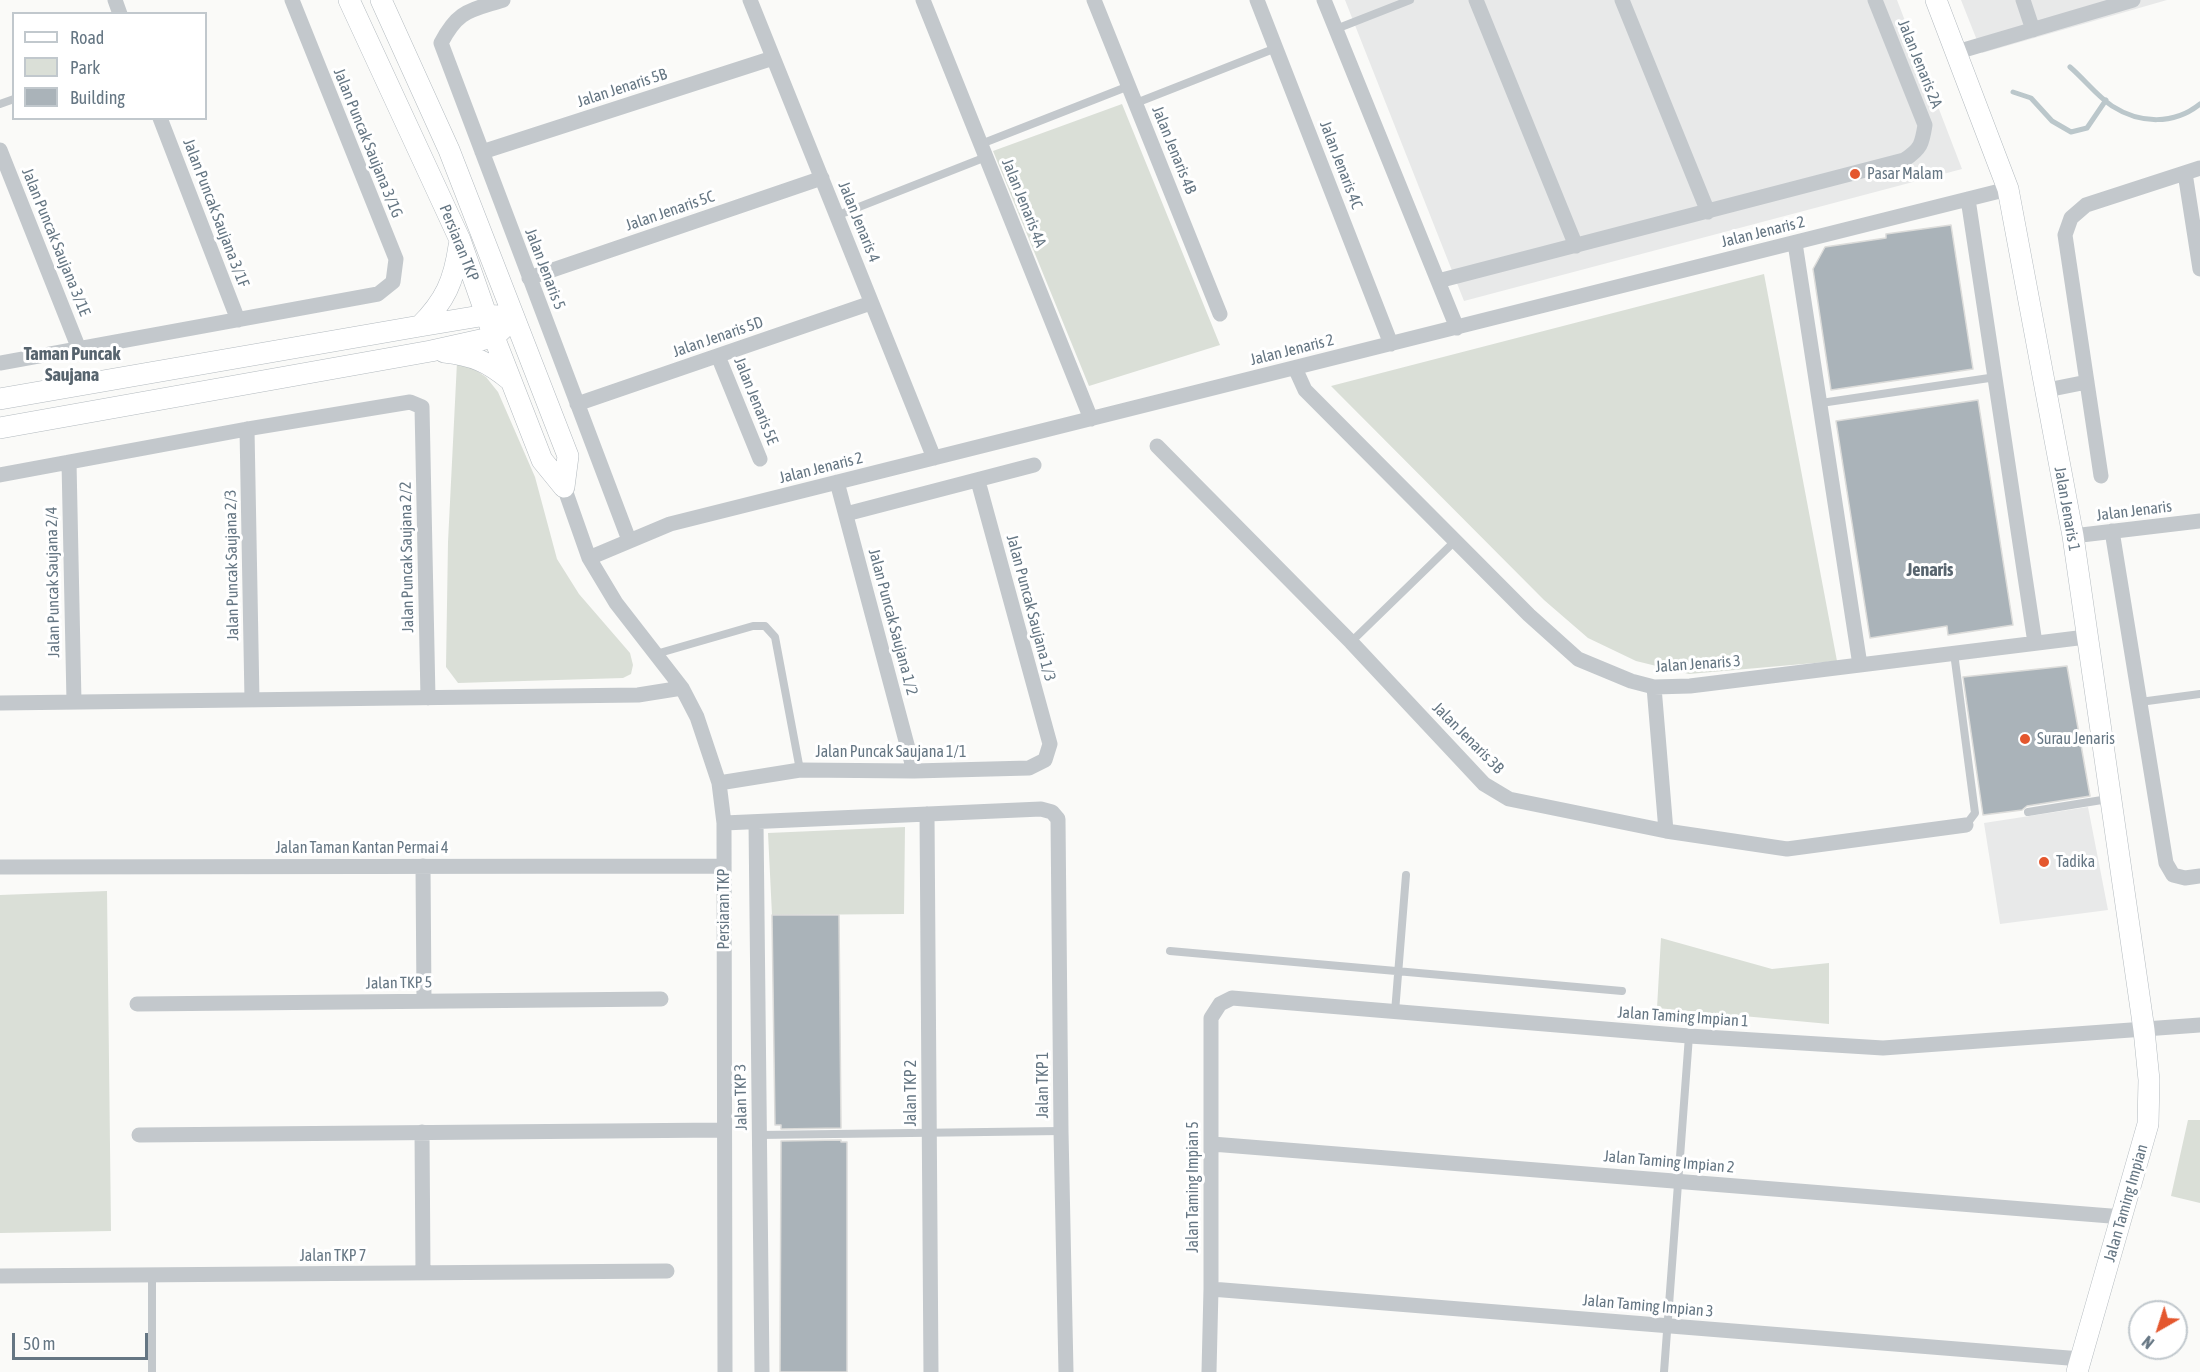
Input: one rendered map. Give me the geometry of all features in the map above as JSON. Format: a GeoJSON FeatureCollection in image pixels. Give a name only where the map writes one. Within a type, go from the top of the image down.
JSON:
{"type":"FeatureCollection","features":[{"type":"Feature","properties":{"kind":"street","name":"Jalan Puncak Saujana 3/1G"},"geometry":{"type":"LineString","coordinates":[[238,320],[378,294],[393,282],[396,259],[292,0]]}},
{"type":"Feature","properties":{"kind":"street","name":"Persiaran TKP"},"geometry":{"type":"LineString","coordinates":[[349,0],[460,240],[494,337],[542,460],[564,487],[589,558],[616,603],[682,688],[697,717],[719,783],[724,823],[724,1372]]}},
{"type":"Feature","properties":{"kind":"street","name":"Persiaran TKP"},"geometry":{"type":"LineString","coordinates":[[381,0],[449,150],[568,456],[564,487]]}},
{"type":"Feature","properties":{"kind":"street","name":"Jalan Jenaris 5"},"geometry":{"type":"LineString","coordinates":[[503,0],[462,14],[449,28],[441,43],[629,540]]}},
{"type":"Feature","properties":{"kind":"street","name":"Jalan Jenaris 4"},"geometry":{"type":"LineString","coordinates":[[750,0],[934,458]]}},
{"type":"Feature","properties":{"kind":"street","name":"Jalan Jenaris 4A"},"geometry":{"type":"LineString","coordinates":[[923,0],[1091,419]]}},
{"type":"Feature","properties":{"kind":"street","name":"Jalan Jenaris 4B"},"geometry":{"type":"LineString","coordinates":[[1094,0],[1220,314]]}},
{"type":"Feature","properties":{"kind":"street","name":"Jalan Jenaris 4C"},"geometry":{"type":"LineString","coordinates":[[1257,0],[1391,344]]}},
{"type":"Feature","properties":{"kind":"street"},"geometry":{"type":"LineString","coordinates":[[1324,0],[1457,327]]}},
{"type":"Feature","properties":{"kind":"street"},"geometry":{"type":"LineString","coordinates":[[1476,0],[1576,246]]}},
{"type":"Feature","properties":{"kind":"street"},"geometry":{"type":"LineString","coordinates":[[1438,281],[1708,212],[1622,0]]}},
{"type":"Feature","properties":{"kind":"street","name":"Jalan Jenaris 2A"},"geometry":{"type":"LineString","coordinates":[[1708,212],[1905,160],[1917,151],[1923,141],[1925,125],[1875,0]]}},
{"type":"Feature","properties":{"kind":"street","name":"Jalan Jenaris 1"},"geometry":{"type":"LineString","coordinates":[[1936,0],[2008,189],[2073,536],[2144,1030]]}},
{"type":"Feature","properties":{"kind":"street"},"geometry":{"type":"LineString","coordinates":[[2023,0],[2033,30]]}},
{"type":"Feature","properties":{"kind":"street"},"geometry":{"type":"LineString","coordinates":[[1957,52],[2133,0]]}},
{"type":"Feature","properties":{"kind":"street","name":"Jalan Jenaris 5B"},"geometry":{"type":"LineString","coordinates":[[482,152],[773,58]]}},
{"type":"Feature","properties":{"kind":"street","name":"Jalan Puncak Saujana 3/1F"},"geometry":{"type":"LineString","coordinates":[[161,120],[238,320]]}},
{"type":"Feature","properties":{"kind":"street","name":"Jalan Puncak Saujana 3/1E"},"geometry":{"type":"LineString","coordinates":[[0,150],[79,349]]}},
{"type":"Feature","properties":{"kind":"street"},"geometry":{"type":"LineString","coordinates":[[2101,476],[2066,235],[2071,218],[2086,205],[2193,171],[2200,269]]}},
{"type":"Feature","properties":{"kind":"street","name":"Jalan Jenaris 5C"},"geometry":{"type":"LineString","coordinates":[[529,278],[822,178]]}},
{"type":"Feature","properties":{"kind":"street","name":"Jalan Jenaris 2"},"geometry":{"type":"LineString","coordinates":[[589,558],[670,524],[2008,189]]}},
{"type":"Feature","properties":{"kind":"street"},"geometry":{"type":"LineString","coordinates":[[1968,199],[2035,643]]}},
{"type":"Feature","properties":{"kind":"street"},"geometry":{"type":"LineString","coordinates":[[420,326],[444,298],[456,272],[460,240]]}},
{"type":"Feature","properties":{"kind":"street"},"geometry":{"type":"LineString","coordinates":[[1795,243],[1860,665]]}},
{"type":"Feature","properties":{"kind":"street","name":"Jalan Jenaris 5D"},"geometry":{"type":"LineString","coordinates":[[577,404],[872,303]]}},
{"type":"Feature","properties":{"kind":"street"},"geometry":{"type":"LineString","coordinates":[[0,399],[486,315],[514,318]]}},
{"type":"Feature","properties":{"kind":"street"},"geometry":{"type":"LineString","coordinates":[[0,428],[431,351],[494,337],[514,318]]}},
{"type":"Feature","properties":{"kind":"street"},"geometry":{"type":"LineString","coordinates":[[0,363],[238,320]]}},
{"type":"Feature","properties":{"kind":"street"},"geometry":{"type":"LineString","coordinates":[[431,351],[464,354],[479,359],[494,367],[511,381]]}},
{"type":"Feature","properties":{"kind":"street","name":"Jalan Jenaris 5E"},"geometry":{"type":"LineString","coordinates":[[718,356],[760,459]]}},
{"type":"Feature","properties":{"kind":"street","name":"Jalan Jenaris 3"},"geometry":{"type":"LineString","coordinates":[[1295,368],[1305,390],[1529,615],[1578,659],[1631,681],[1654,687],[1690,686],[2086,637]]}},
{"type":"Feature","properties":{"kind":"street"},"geometry":{"type":"LineString","coordinates":[[2047,390],[2087,382]]}},
{"type":"Feature","properties":{"kind":"street","name":"Jalan Puncak Saujana 2/2"},"geometry":{"type":"LineString","coordinates":[[247,429],[410,402],[422,407],[428,698]]}},
{"type":"Feature","properties":{"kind":"street"},"geometry":{"type":"LineString","coordinates":[[0,474],[247,429]]}},
{"type":"Feature","properties":{"kind":"street","name":"Jalan Puncak Saujana 2/3"},"geometry":{"type":"LineString","coordinates":[[247,429],[252,700]]}},
{"type":"Feature","properties":{"kind":"street","name":"Jalan Jenaris 3B"},"geometry":{"type":"LineString","coordinates":[[1157,446],[1351,642],[1484,784],[1509,799],[1666,831],[1787,849],[1966,825]]}},
{"type":"Feature","properties":{"kind":"street","name":"Jalan Puncak Saujana 2/4"},"geometry":{"type":"LineString","coordinates":[[69,462],[74,702]]}},
{"type":"Feature","properties":{"kind":"street"},"geometry":{"type":"LineString","coordinates":[[846,514],[1034,465]]}},
{"type":"Feature","properties":{"kind":"street","name":"Jalan Puncak Saujana 1/3"},"geometry":{"type":"LineString","coordinates":[[978,481],[1050,744]]}},
{"type":"Feature","properties":{"kind":"street","name":"Jalan Puncak Saujana 1/2"},"geometry":{"type":"LineString","coordinates":[[837,482],[914,771]]}},
{"type":"Feature","properties":{"kind":"street","name":"Jalan Jenaris"},"geometry":{"type":"LineString","coordinates":[[2073,536],[2200,521]]}},
{"type":"Feature","properties":{"kind":"street"},"geometry":{"type":"LineString","coordinates":[[2112,531],[2166,863],[2173,875],[2185,878],[2200,876]]}},
{"type":"Feature","properties":{"kind":"street"},"geometry":{"type":"LineString","coordinates":[[1654,687],[1666,831]]}},
{"type":"Feature","properties":{"kind":"street"},"geometry":{"type":"LineString","coordinates":[[0,703],[638,695],[682,688]]}},
{"type":"Feature","properties":{"kind":"street","name":"Jalan Puncak Saujana 1/1"},"geometry":{"type":"LineString","coordinates":[[719,783],[800,770],[914,771],[1029,768],[1045,760],[1050,744]]}},
{"type":"Feature","properties":{"kind":"street","name":"Jalan TKP 1"},"geometry":{"type":"LineString","coordinates":[[927,814],[1041,809],[1052,812],[1059,819],[1061,1131],[1066,1372]]}},
{"type":"Feature","properties":{"kind":"street"},"geometry":{"type":"LineString","coordinates":[[724,823],[927,814]]}},
{"type":"Feature","properties":{"kind":"street","name":"Jalan TKP 2"},"geometry":{"type":"LineString","coordinates":[[927,814],[931,1372]]}},
{"type":"Feature","properties":{"kind":"street","name":"Jalan TKP 3"},"geometry":{"type":"LineString","coordinates":[[756,822],[762,1372]]}},
{"type":"Feature","properties":{"kind":"street"},"geometry":{"type":"LineString","coordinates":[[423,866],[424,1001]]}},
{"type":"Feature","properties":{"kind":"street","name":"Jalan Taman Kantan Permai 4"},"geometry":{"type":"LineString","coordinates":[[0,867],[724,866]]}},
{"type":"Feature","properties":{"kind":"street","name":"Jalan Taming Impian 1"},"geometry":{"type":"LineString","coordinates":[[1220,1004],[1232,998],[1689,1036],[1883,1048],[2200,1025]]}},
{"type":"Feature","properties":{"kind":"street","name":"Jalan TKP 5"},"geometry":{"type":"LineString","coordinates":[[137,1004],[661,999]]}},
{"type":"Feature","properties":{"kind":"street","name":"Jalan Taming Impian 5"},"geometry":{"type":"LineString","coordinates":[[1209,1372],[1211,1018],[1220,1004]]}},
{"type":"Feature","properties":{"kind":"street","name":"Jalan Taming Impian"},"geometry":{"type":"LineString","coordinates":[[2079,1366],[2148,1124],[2149,1080],[2144,1030]]}},
{"type":"Feature","properties":{"kind":"street"},"geometry":{"type":"LineString","coordinates":[[138,1135],[723,1130]]}},
{"type":"Feature","properties":{"kind":"street"},"geometry":{"type":"LineString","coordinates":[[422,1132],[423,1273]]}},
{"type":"Feature","properties":{"kind":"street","name":"Jalan Taming Impian 2"},"geometry":{"type":"LineString","coordinates":[[1212,1144],[2123,1217]]}},
{"type":"Feature","properties":{"kind":"street","name":"Jalan TKP 7"},"geometry":{"type":"LineString","coordinates":[[0,1276],[667,1271]]}},
{"type":"Feature","properties":{"kind":"street","name":"Jalan Taming Impian 3"},"geometry":{"type":"LineString","coordinates":[[1211,1289],[1668,1326],[2079,1366]]}},
{"type":"Feature","properties":{"kind":"lane"},"geometry":{"type":"LineString","coordinates":[[1336,29],[1410,0]]}},
{"type":"Feature","properties":{"kind":"lane"},"geometry":{"type":"LineString","coordinates":[[1136,103],[1276,48]]}},
{"type":"Feature","properties":{"kind":"lane"},"geometry":{"type":"LineString","coordinates":[[837,216],[1129,86]]}},
{"type":"Feature","properties":{"kind":"lane"},"geometry":{"type":"LineString","coordinates":[[1821,402],[1996,377]]}},
{"type":"Feature","properties":{"kind":"lane"},"geometry":{"type":"LineString","coordinates":[[1351,642],[1455,541]]}},
{"type":"Feature","properties":{"kind":"lane"},"geometry":{"type":"LineString","coordinates":[[656,654],[753,626],[765,626],[775,637],[800,770]]}},
{"type":"Feature","properties":{"kind":"lane"},"geometry":{"type":"LineString","coordinates":[[1954,653],[1974,813],[1966,825]]}},
{"type":"Feature","properties":{"kind":"lane"},"geometry":{"type":"LineString","coordinates":[[2140,702],[2200,694]]}},
{"type":"Feature","properties":{"kind":"lane"},"geometry":{"type":"LineString","coordinates":[[2028,812],[2110,799]]}},
{"type":"Feature","properties":{"kind":"lane"},"geometry":{"type":"LineString","coordinates":[[1395,1011],[1406,875]]}},
{"type":"Feature","properties":{"kind":"lane"},"geometry":{"type":"LineString","coordinates":[[1170,951],[1622,991]]}},
{"type":"Feature","properties":{"kind":"lane"},"geometry":{"type":"LineString","coordinates":[[1664,1372],[1689,1036]]}},
{"type":"Feature","properties":{"kind":"lane"},"geometry":{"type":"LineString","coordinates":[[759,1135],[1061,1131]]}},
{"type":"Feature","properties":{"kind":"lane"},"geometry":{"type":"LineString","coordinates":[[152,1275],[152,1372]]}},
{"type":"Feature","properties":{"kind":"shaded area"},"geometry":{"type":"Polygon","coordinates":[[[1345,0],[1897,0],[1962,169],[1464,301],[1345,0]]]}},
{"type":"Feature","properties":{"kind":"shaded area"},"geometry":{"type":"Polygon","coordinates":[[[1961,0],[2167,0],[1982,53],[1961,0]]]}},
{"type":"Feature","properties":{"kind":"shaded area","name":"Tadika"},"geometry":{"type":"Polygon","coordinates":[[[2088,807],[2108,910],[2000,924],[1984,823],[2088,807]]]}},
{"type":"Feature","properties":{"kind":"green space"},"geometry":{"type":"Polygon","coordinates":[[[1122,104],[1220,345],[1089,386],[993,151],[1122,104]]]}},
{"type":"Feature","properties":{"kind":"green space"},"geometry":{"type":"Polygon","coordinates":[[[1764,274],[1837,661],[1689,674],[1636,661],[1588,638],[1544,600],[1331,386],[1764,274]]]}},
{"type":"Feature","properties":{"kind":"green space"},"geometry":{"type":"Polygon","coordinates":[[[457,362],[471,367],[486,377],[498,392],[535,477],[557,559],[579,594],[630,653],[633,665],[631,674],[623,678],[458,683],[446,667],[448,542],[457,362]]]}},
{"type":"Feature","properties":{"kind":"green space"},"geometry":{"type":"Polygon","coordinates":[[[905,827],[904,914],[772,915],[768,833],[905,827]]]}},
{"type":"Feature","properties":{"kind":"green space"},"geometry":{"type":"Polygon","coordinates":[[[107,891],[111,1231],[0,1233],[0,895],[107,891]]]}},
{"type":"Feature","properties":{"kind":"green space"},"geometry":{"type":"Polygon","coordinates":[[[1661,938],[1772,969],[1829,963],[1829,1024],[1657,1008],[1661,938]]]}},
{"type":"Feature","properties":{"kind":"green space"},"geometry":{"type":"Polygon","coordinates":[[[2188,1120],[2200,1120],[2200,1203],[2171,1196],[2188,1120]]]}},
{"type":"Feature","properties":{"kind":"building"},"geometry":{"type":"Polygon","coordinates":[[[1951,225],[1973,369],[1831,390],[1813,269],[1825,247],[1886,238],[1886,234],[1951,225]]]}},
{"type":"Feature","properties":{"kind":"building"},"geometry":{"type":"Polygon","coordinates":[[[1978,400],[2013,625],[1948,635],[1947,626],[1870,638],[1836,421],[1978,400]]]}},
{"type":"Feature","properties":{"kind":"building","name":"Surau Jenaris"},"geometry":{"type":"Polygon","coordinates":[[[2067,666],[2090,796],[2027,806],[2022,810],[1983,815],[1963,677],[2067,666]]]}},
{"type":"Feature","properties":{"kind":"building"},"geometry":{"type":"Polygon","coordinates":[[[772,915],[839,915],[841,1128],[781,1129],[781,1125],[775,1125],[772,915]]]}},
{"type":"Feature","properties":{"kind":"building"},"geometry":{"type":"Polygon","coordinates":[[[841,1140],[841,1142],[847,1142],[847,1372],[780,1372],[781,1141],[841,1140]]]}},
{"type":"Feature","properties":{"kind":"waterway"},"geometry":{"type":"LineString","coordinates":[[2070,67],[2106,102],[2134,116],[2145,119],[2168,119],[2190,111],[2200,104]]}},
{"type":"Feature","properties":{"kind":"waterway"},"geometry":{"type":"LineString","coordinates":[[2013,92],[2031,98],[2052,121],[2071,132],[2087,128],[2106,100]]}},
{"type":"Feature","properties":{"kind":"place","name":"Pasar Malam"},"geometry":{"type":"Point","coordinates":[1855,174]}},
{"type":"Feature","properties":{"kind":"place","name":"Surau Jenaris"},"geometry":{"type":"Point","coordinates":[2025,739]}},
{"type":"Feature","properties":{"kind":"place","name":"Tadika"},"geometry":{"type":"Point","coordinates":[2044,862]}},
{"type":"Feature","properties":{"kind":"district","name":"Taman Puncak Saujana"},"geometry":{"type":"Point","coordinates":[72,364]}},
{"type":"Feature","properties":{"kind":"district","name":"Jenaris"},"geometry":{"type":"Point","coordinates":[1930,570]}}]}
